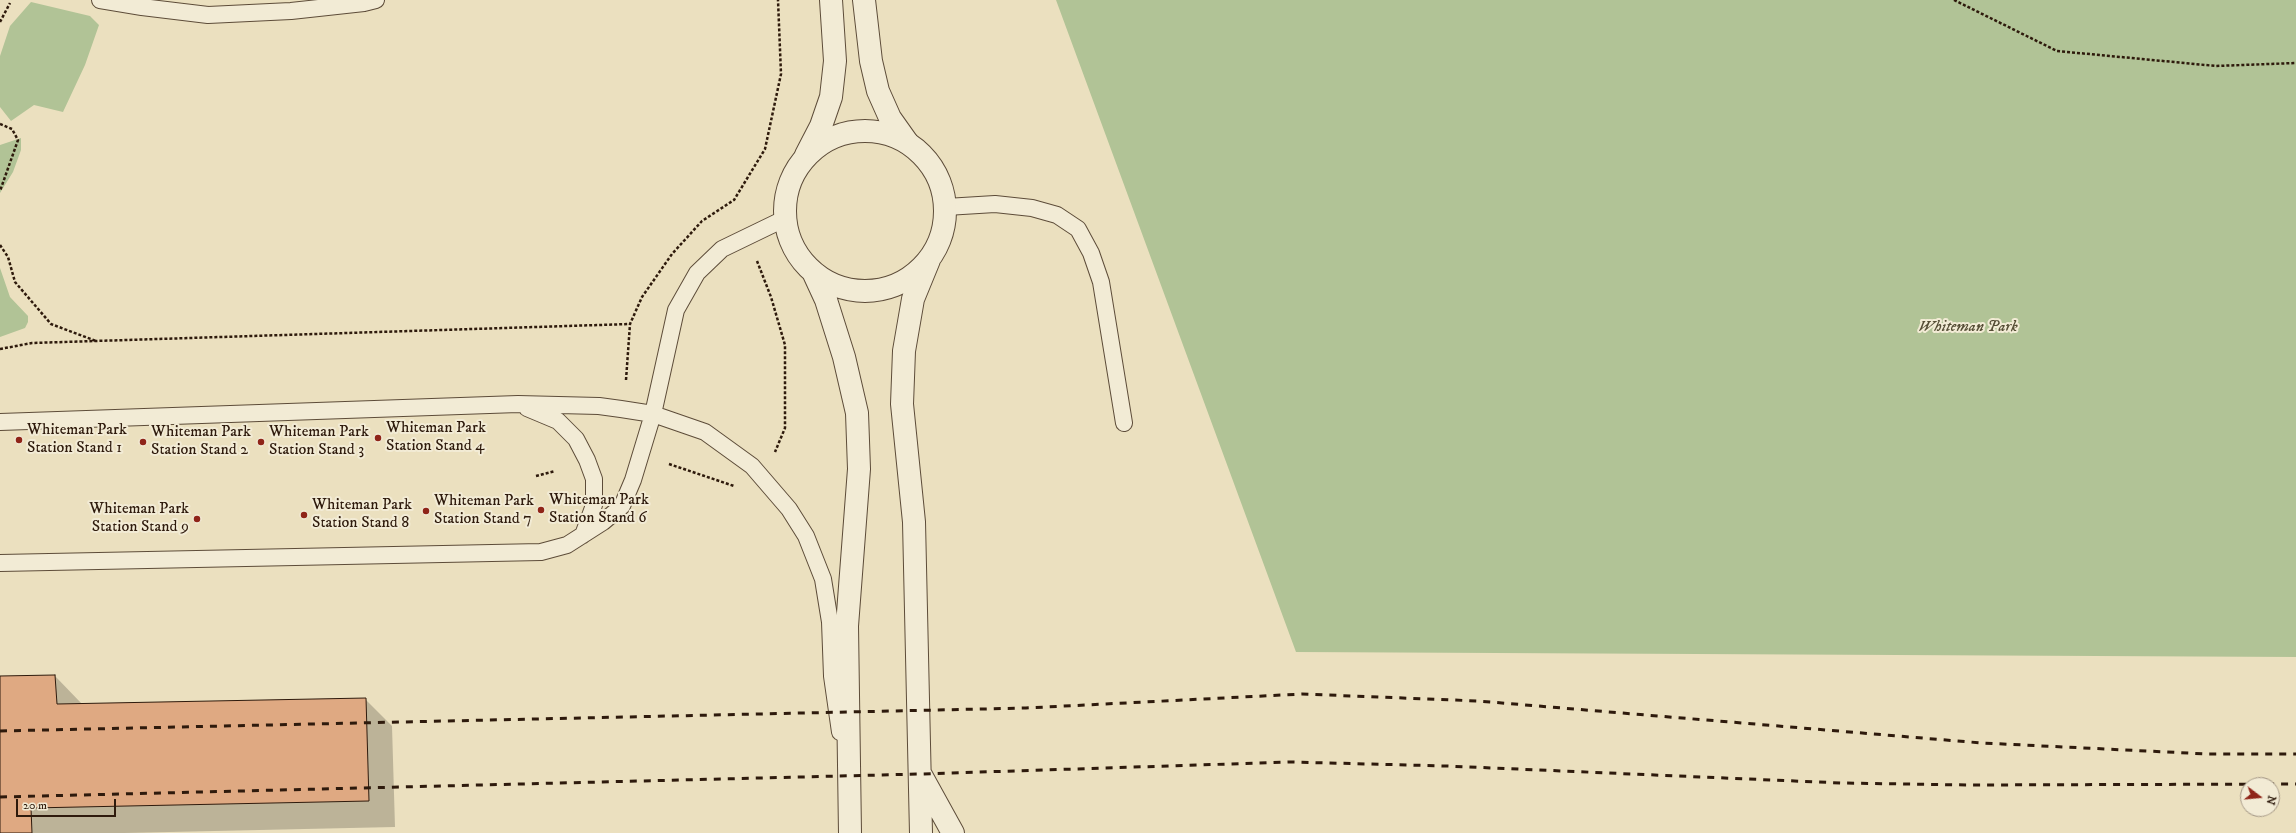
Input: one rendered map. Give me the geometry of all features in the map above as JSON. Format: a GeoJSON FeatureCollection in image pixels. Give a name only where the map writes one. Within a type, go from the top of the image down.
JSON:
{"type":"FeatureCollection","features":[{"type":"Feature","properties":{"kind":"street"},"geometry":{"type":"LineString","coordinates":[[831,0],[835,61],[831,98],[822,126],[806,155],[793,174],[785,196],[784,220],[789,240],[799,258],[814,274],[836,287],[861,292],[887,289],[911,278],[929,260]]}},
{"type":"Feature","properties":{"kind":"street"},"geometry":{"type":"LineString","coordinates":[[864,0],[871,61],[878,91],[890,118],[907,142],[927,159],[940,181],[946,207],[942,235],[929,260],[913,299],[904,352],[902,404],[914,522],[921,833]]}},
{"type":"Feature","properties":{"kind":"street"},"geometry":{"type":"LineString","coordinates":[[806,155],[828,138],[854,130],[881,132],[907,142]]}},
{"type":"Feature","properties":{"kind":"street"},"geometry":{"type":"LineString","coordinates":[[814,274],[826,300],[844,357],[857,413],[860,469],[847,626],[850,833]]}},
{"type":"Feature","properties":{"kind":"street"},"geometry":{"type":"LineString","coordinates":[[920,774],[953,833]]}},
{"type":"Feature","properties":{"kind":"lane"},"geometry":{"type":"LineString","coordinates":[[100,0],[142,7],[208,14],[290,11],[364,3],[376,0]]}},
{"type":"Feature","properties":{"kind":"lane"},"geometry":{"type":"LineString","coordinates":[[946,207],[995,204],[1032,208],[1057,215],[1078,229],[1091,253],[1102,282],[1124,423]]}},
{"type":"Feature","properties":{"kind":"lane"},"geometry":{"type":"LineString","coordinates":[[0,563],[541,552],[567,546],[603,522],[622,506],[633,480],[653,414],[676,310],[697,273],[722,249],[784,220]]}},
{"type":"Feature","properties":{"kind":"lane"},"geometry":{"type":"LineString","coordinates":[[518,404],[558,421],[576,439],[594,479],[594,504],[583,535]]}},
{"type":"Feature","properties":{"kind":"lane"},"geometry":{"type":"LineString","coordinates":[[0,422],[518,404],[598,406],[653,414],[705,432],[752,466],[789,510],[806,536],[823,578],[830,622],[832,676],[850,797]]}},
{"type":"Feature","properties":{"kind":"path"},"geometry":{"type":"LineString","coordinates":[[734,200],[765,149],[781,74],[778,0]]}},
{"type":"Feature","properties":{"kind":"path"},"geometry":{"type":"LineString","coordinates":[[1954,0],[2057,51],[2216,66],[2296,63]]}},
{"type":"Feature","properties":{"kind":"path"},"geometry":{"type":"LineString","coordinates":[[0,22],[10,3]]}},
{"type":"Feature","properties":{"kind":"path"},"geometry":{"type":"LineString","coordinates":[[0,124],[12,128],[18,140],[0,190]]}},
{"type":"Feature","properties":{"kind":"path"},"geometry":{"type":"LineString","coordinates":[[0,245],[8,257],[15,282],[50,324],[98,341]]}},
{"type":"Feature","properties":{"kind":"path"},"geometry":{"type":"LineString","coordinates":[[757,261],[771,297],[785,345],[785,428],[773,456]]}},
{"type":"Feature","properties":{"kind":"path"},"geometry":{"type":"LineString","coordinates":[[0,350],[32,343],[630,324]]}},
{"type":"Feature","properties":{"kind":"path"},"geometry":{"type":"LineString","coordinates":[[669,464],[741,489]]}},
{"type":"Feature","properties":{"kind":"path"},"geometry":{"type":"LineString","coordinates":[[536,476],[555,471]]}},
{"type":"Feature","properties":{"kind":"green space","name":"Whiteman Park"},"geometry":{"type":"Polygon","coordinates":[[[1056,0],[2296,0],[2296,657],[1296,652],[1056,0]]]}},
{"type":"Feature","properties":{"kind":"green space"},"geometry":{"type":"Polygon","coordinates":[[[31,2],[90,16],[99,25],[85,65],[63,112],[34,105],[11,121],[0,107],[0,56],[10,26],[31,2]]]}},
{"type":"Feature","properties":{"kind":"green space"},"geometry":{"type":"Polygon","coordinates":[[[21,138],[21,150],[13,172],[0,193],[0,145],[21,138]]]}},
{"type":"Feature","properties":{"kind":"green space"},"geometry":{"type":"Polygon","coordinates":[[[0,268],[10,297],[28,316],[28,322],[25,328],[0,337],[0,268]]]}},
{"type":"Feature","properties":{"kind":"building"},"geometry":{"type":"Polygon","coordinates":[[[55,675],[57,704],[366,698],[369,801],[31,808],[32,833],[0,833],[0,676],[55,675]]]}},
{"type":"Feature","properties":{"kind":"railway"},"geometry":{"type":"LineString","coordinates":[[0,731],[1026,708],[1302,694],[1478,701],[1982,743],[2208,754],[2296,754]]}},
{"type":"Feature","properties":{"kind":"railway"},"geometry":{"type":"LineString","coordinates":[[0,797],[920,774],[1291,762],[1446,766],[1841,783],[1969,785],[2296,784]]}},
{"type":"Feature","properties":{"kind":"place","name":"Whiteman Park Station Stand 4"},"geometry":{"type":"Point","coordinates":[378,438]}},
{"type":"Feature","properties":{"kind":"place","name":"Whiteman Park Station Stand 1"},"geometry":{"type":"Point","coordinates":[19,440]}},
{"type":"Feature","properties":{"kind":"place","name":"Whiteman Park Station Stand 2"},"geometry":{"type":"Point","coordinates":[143,442]}},
{"type":"Feature","properties":{"kind":"place","name":"Whiteman Park Station Stand 3"},"geometry":{"type":"Point","coordinates":[261,442]}},
{"type":"Feature","properties":{"kind":"place","name":"Whiteman Park Station Stand 6"},"geometry":{"type":"Point","coordinates":[541,510]}},
{"type":"Feature","properties":{"kind":"place","name":"Whiteman Park Station Stand 7"},"geometry":{"type":"Point","coordinates":[426,511]}},
{"type":"Feature","properties":{"kind":"place","name":"Whiteman Park Station Stand 8"},"geometry":{"type":"Point","coordinates":[304,515]}},
{"type":"Feature","properties":{"kind":"place","name":"Whiteman Park Station Stand 9"},"geometry":{"type":"Point","coordinates":[197,519]}}]}
